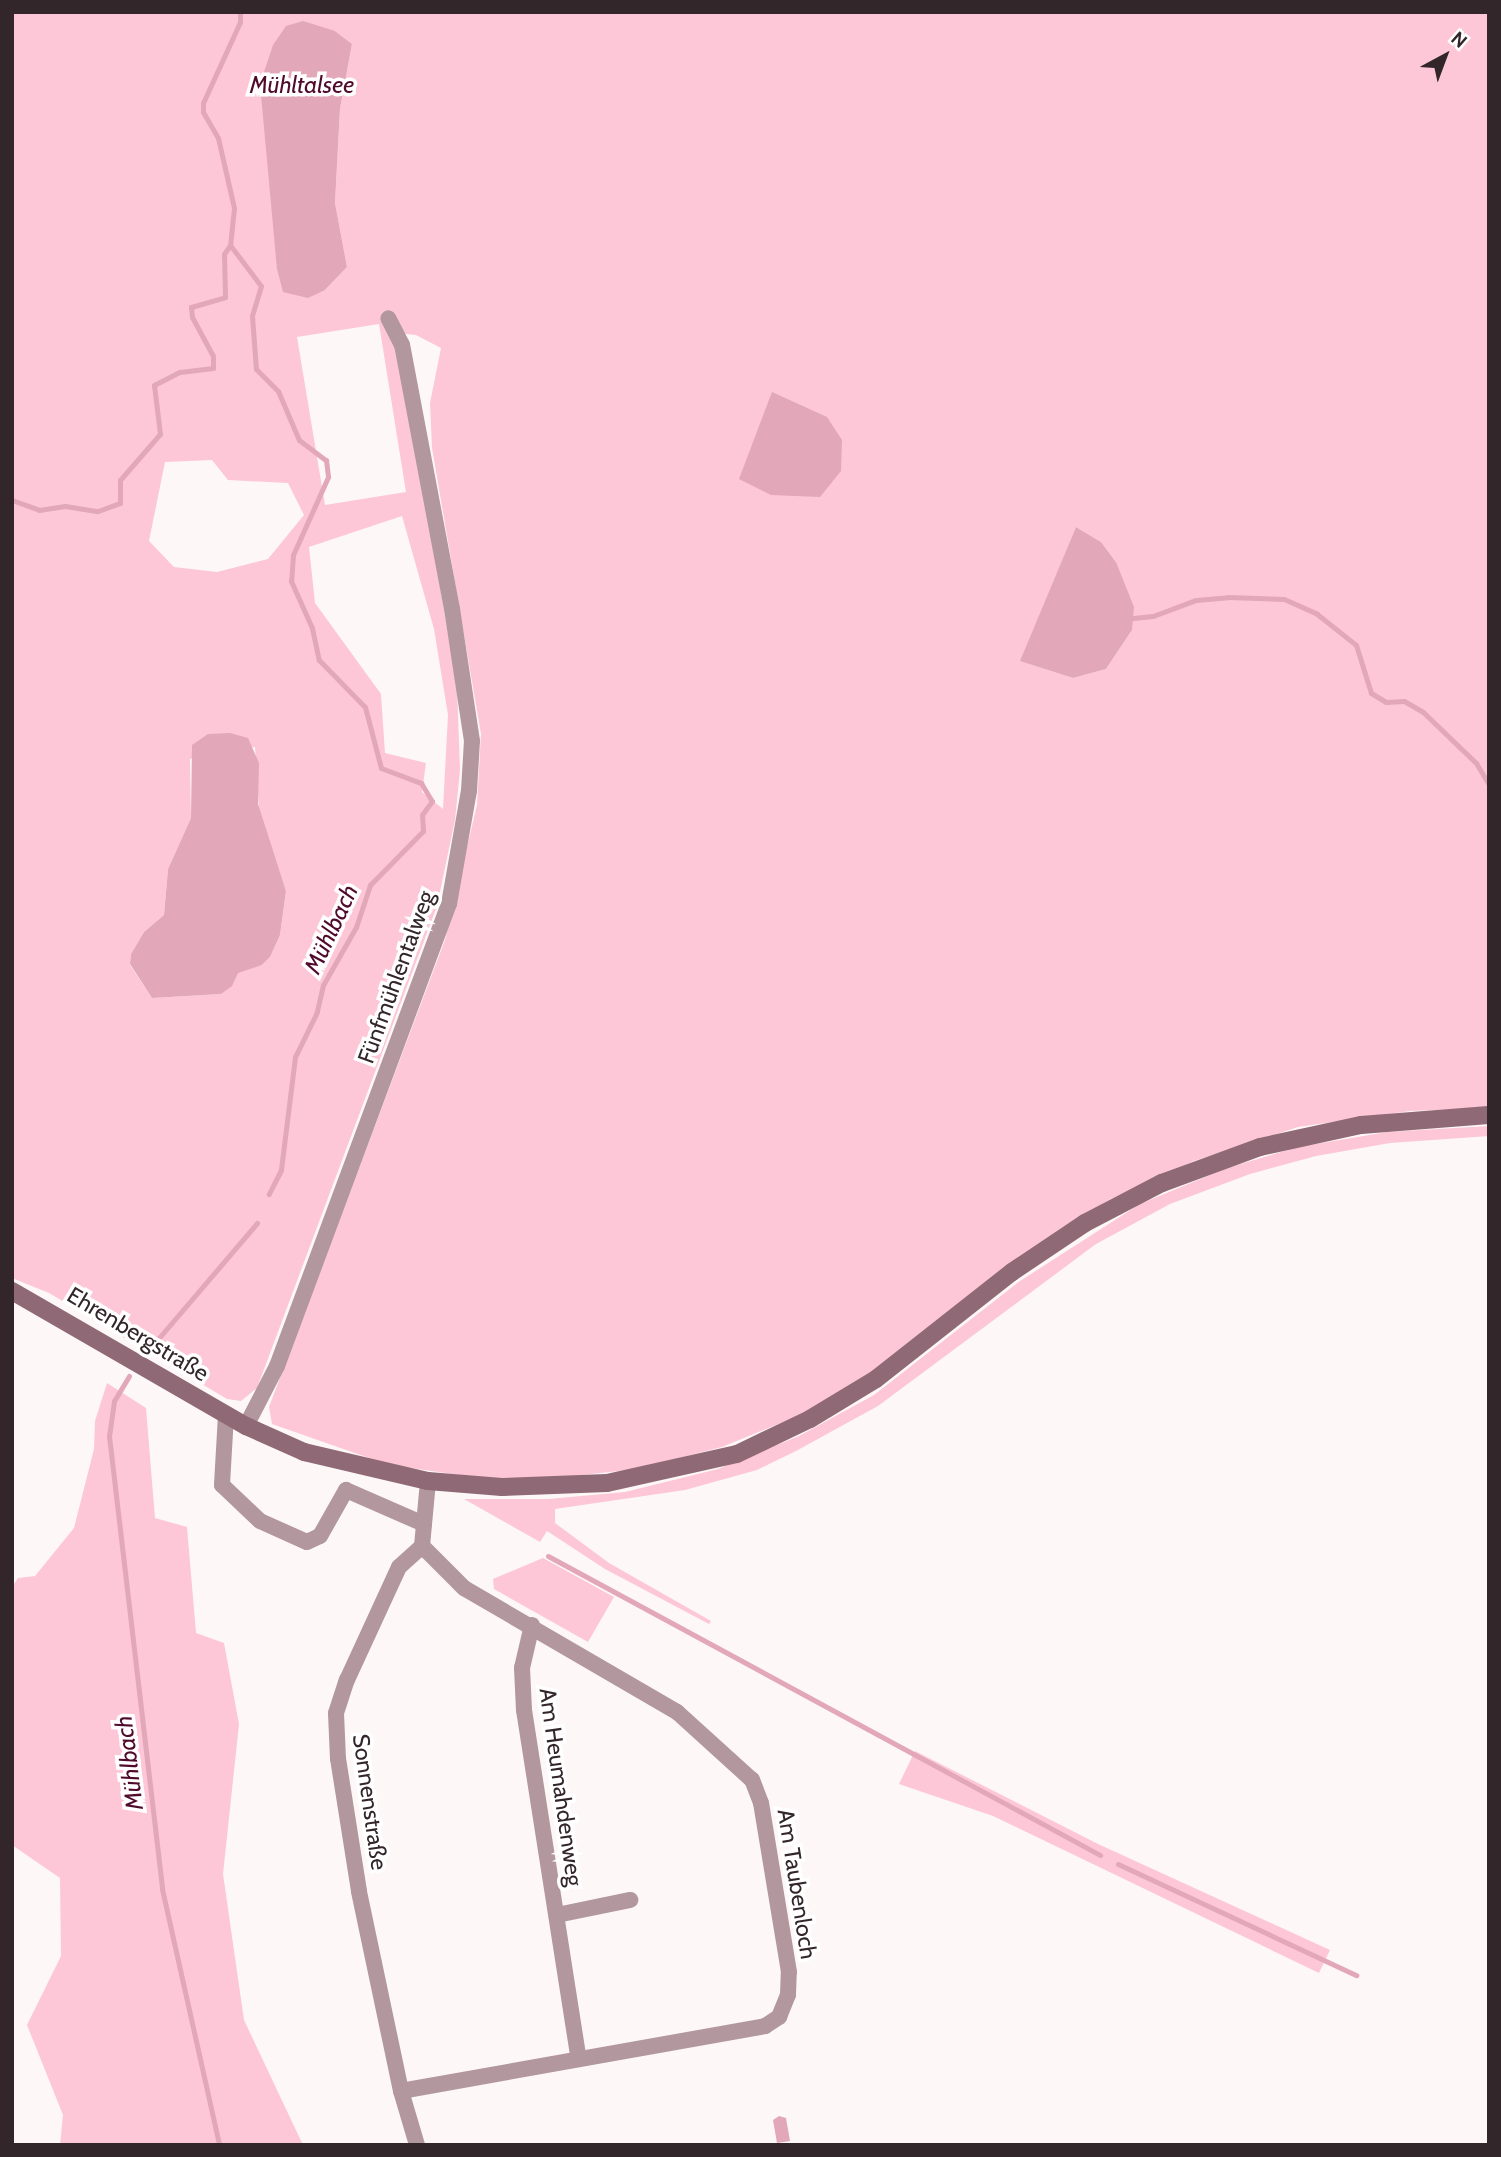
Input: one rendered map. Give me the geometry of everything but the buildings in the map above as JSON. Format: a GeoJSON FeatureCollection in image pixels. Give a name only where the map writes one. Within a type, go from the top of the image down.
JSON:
{"type":"FeatureCollection","features":[{"type":"Feature","properties":{"kind":"street","name":"Fünfmühlentalweg"},"geometry":{"type":"LineString","coordinates":[[246,1426],[277,1366],[449,904],[469,791],[472,741],[452,609],[402,345],[388,318]]}},
{"type":"Feature","properties":{"kind":"street","name":"Ehrenbergstraße"},"geometry":{"type":"LineString","coordinates":[[16,1294],[246,1426],[304,1452],[428,1481],[557,1486],[607,1483],[737,1454],[810,1419],[876,1379],[1012,1272],[1085,1223],[1162,1182],[1260,1147],[1361,1125],[1489,1115]]}},
{"type":"Feature","properties":{"kind":"street"},"geometry":{"type":"LineString","coordinates":[[226,1415],[222,1485],[260,1521],[307,1542],[320,1536],[346,1490],[424,1524]]}},
{"type":"Feature","properties":{"kind":"street"},"geometry":{"type":"LineString","coordinates":[[422,1546],[428,1481]]}},
{"type":"Feature","properties":{"kind":"street","name":"Am Taubenloch"},"geometry":{"type":"LineString","coordinates":[[401,2091],[578,2056],[765,2026],[779,2017],[788,1995],[789,1972],[761,1803],[752,1780],[677,1712],[532,1625],[464,1588],[422,1546]]}},
{"type":"Feature","properties":{"kind":"street","name":"Sonnenstraße"},"geometry":{"type":"LineString","coordinates":[[417,2145],[401,2091],[359,1891],[338,1759],[336,1713],[347,1680],[399,1567],[422,1546]]}},
{"type":"Feature","properties":{"kind":"street","name":"Am Heumahdenweg"},"geometry":{"type":"LineString","coordinates":[[532,1625],[522,1668],[524,1710],[578,2056]]}},
{"type":"Feature","properties":{"kind":"street","name":"Am Heumahdenweg"},"geometry":{"type":"LineString","coordinates":[[557,1914],[630,1900]]}},
{"type":"Feature","properties":{"kind":"shaded area"},"geometry":{"type":"Polygon","coordinates":[[[12,12],[1489,12],[1489,1108],[1410,1111],[1298,1127],[1194,1161],[1111,1199],[1060,1229],[866,1377],[798,1416],[722,1447],[636,1469],[556,1478],[481,1478],[389,1465],[272,1424],[269,1407],[445,940],[477,805],[481,734],[432,448],[430,403],[441,348],[416,335],[397,333],[457,687],[460,770],[455,820],[437,906],[257,1388],[241,1401],[227,1399],[49,1293],[12,1278],[12,12]],[[335,31],[325,290],[347,267],[335,203],[340,109],[352,44],[335,31]],[[379,324],[297,337],[325,505],[406,492],[379,324]],[[212,460],[165,462],[149,541],[174,567],[217,572],[268,559],[304,515],[288,483],[228,480],[212,460]],[[402,516],[309,547],[315,603],[381,694],[385,753],[426,763],[422,792],[443,809],[448,715],[434,629],[402,516]],[[1076,527],[1021,661],[1073,678],[1106,669],[1132,630],[1116,562],[1101,542],[1076,527]],[[255,747],[190,759],[191,818],[168,869],[164,915],[144,932],[131,954],[130,965],[152,998],[221,994],[238,972],[262,965],[270,957],[280,935],[286,891],[259,811],[255,747]]]}},
{"type":"Feature","properties":{"kind":"shaded area"},"geometry":{"type":"Polygon","coordinates":[[[1489,1126],[1489,1136],[1390,1143],[1316,1156],[1250,1174],[1170,1204],[1096,1244],[878,1406],[796,1451],[757,1470],[685,1490],[555,1509],[555,1523],[609,1563],[711,1621],[709,1624],[605,1569],[547,1531],[540,1542],[464,1499],[549,1499],[625,1492],[718,1469],[799,1436],[874,1395],[1020,1281],[1140,1204],[1227,1168],[1298,1147],[1387,1132],[1489,1126]]]}},
{"type":"Feature","properties":{"kind":"shaded area"},"geometry":{"type":"Polygon","coordinates":[[[107,1383],[146,1408],[155,1518],[187,1527],[196,1633],[224,1643],[239,1724],[223,1874],[244,2020],[303,2145],[60,2145],[63,2115],[27,2025],[61,1956],[60,1878],[12,1845],[12,1587],[18,1578],[35,1576],[74,1528],[94,1449],[95,1421],[107,1383]]]}},
{"type":"Feature","properties":{"kind":"shaded area"},"geometry":{"type":"Polygon","coordinates":[[[543,1558],[614,1597],[588,1642],[494,1589],[493,1579],[543,1558]]]}},
{"type":"Feature","properties":{"kind":"shaded area"},"geometry":{"type":"Polygon","coordinates":[[[915,1751],[1098,1844],[1330,1950],[1319,1973],[993,1816],[899,1784],[915,1751]]]}},
{"type":"Feature","properties":{"kind":"water","name":"Mühltalsee"},"geometry":{"type":"Polygon","coordinates":[[[303,21],[335,31],[352,44],[340,109],[335,203],[347,267],[325,290],[308,298],[283,292],[277,269],[260,84],[273,45],[286,26],[303,21]]]}},
{"type":"Feature","properties":{"kind":"water"},"geometry":{"type":"Polygon","coordinates":[[[772,392],[827,417],[842,440],[841,471],[820,497],[771,495],[739,479],[772,392]]]}},
{"type":"Feature","properties":{"kind":"water"},"geometry":{"type":"Polygon","coordinates":[[[1076,527],[1101,542],[1116,562],[1134,607],[1132,630],[1106,669],[1073,678],[1020,661],[1076,527]]]}},
{"type":"Feature","properties":{"kind":"water"},"geometry":{"type":"Polygon","coordinates":[[[230,733],[248,738],[259,763],[258,804],[286,891],[280,935],[270,957],[262,965],[238,973],[232,986],[221,994],[152,998],[130,964],[131,954],[144,932],[164,915],[168,869],[191,818],[192,745],[208,734],[230,733]]]}},
{"type":"Feature","properties":{"kind":"water"},"geometry":{"type":"Polygon","coordinates":[[[779,2116],[786,2118],[790,2141],[777,2143],[773,2120],[779,2116]]]}},
{"type":"Feature","properties":{"kind":"waterway","name":"Mühlbach"},"geometry":{"type":"LineString","coordinates":[[240,12],[240,22],[203,103],[203,112],[218,138],[234,208],[230,245],[261,286],[252,316],[256,369],[278,391],[299,440],[326,460],[328,477],[293,555],[291,581],[312,628],[319,660],[365,707],[381,768],[421,783],[432,801],[422,815],[423,831],[370,885],[356,927],[323,985],[317,1012],[295,1057],[281,1170],[269,1194]]}},
{"type":"Feature","properties":{"kind":"waterway"},"geometry":{"type":"LineString","coordinates":[[12,500],[39,510],[65,506],[98,511],[120,503],[120,480],[160,434],[154,385],[180,372],[213,368],[213,356],[192,317],[191,307],[225,297],[224,254],[230,245]]}},
{"type":"Feature","properties":{"kind":"waterway"},"geometry":{"type":"LineString","coordinates":[[1133,618],[1153,616],[1196,600],[1228,597],[1284,599],[1317,614],[1356,645],[1371,693],[1386,702],[1404,701],[1423,712],[1476,763],[1489,785]]}},
{"type":"Feature","properties":{"kind":"waterway"},"geometry":{"type":"LineString","coordinates":[[1489,797],[1489,807]]}},
{"type":"Feature","properties":{"kind":"waterway","name":"Mühlbach"},"geometry":{"type":"LineString","coordinates":[[146,1353],[257,1223]]}},
{"type":"Feature","properties":{"kind":"waterway","name":"Mühlbach"},"geometry":{"type":"LineString","coordinates":[[129,1376],[114,1401],[109,1436],[162,1889],[219,2145]]}},
{"type":"Feature","properties":{"kind":"waterway"},"geometry":{"type":"LineString","coordinates":[[548,1556],[1100,1855]]}},
{"type":"Feature","properties":{"kind":"waterway"},"geometry":{"type":"LineString","coordinates":[[1118,1864],[1356,1975]]}}]}
